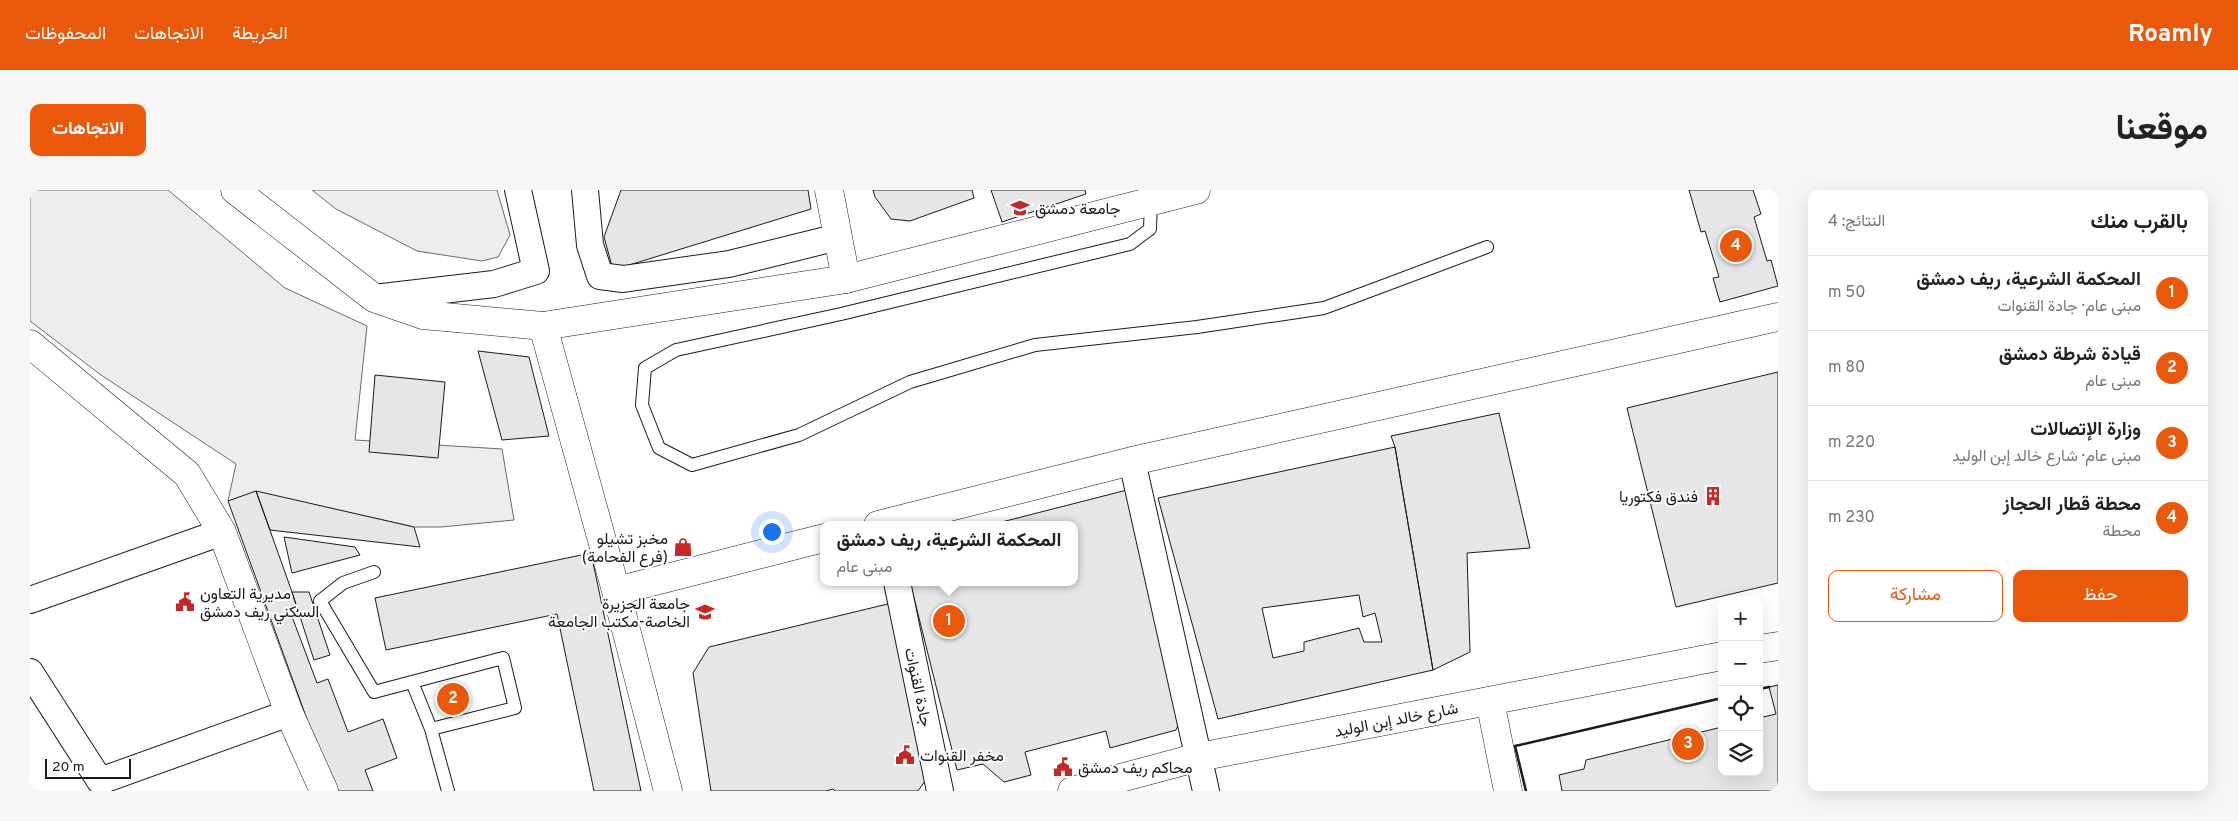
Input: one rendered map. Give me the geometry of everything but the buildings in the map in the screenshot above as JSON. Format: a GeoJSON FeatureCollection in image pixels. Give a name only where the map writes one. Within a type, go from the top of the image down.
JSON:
{"type":"FeatureCollection","features":[{"type":"Feature","properties":{"kind":"main road"},"geometry":{"type":"LineString","coordinates":[[234,190],[374,298],[423,315],[543,326],[846,278],[1196,190]]}},
{"type":"Feature","properties":{"kind":"main road"},"geometry":{"type":"LineString","coordinates":[[829,190],[846,278]]}},
{"type":"Feature","properties":{"kind":"main road"},"geometry":{"type":"LineString","coordinates":[[895,521],[1132,461],[1778,317]]}},
{"type":"Feature","properties":{"kind":"main road"},"geometry":{"type":"LineString","coordinates":[[543,326],[616,591],[668,791]]}},
{"type":"Feature","properties":{"kind":"main road"},"geometry":{"type":"LineString","coordinates":[[30,344],[187,474],[222,532],[289,713],[324,791]]}},
{"type":"Feature","properties":{"kind":"main road"},"geometry":{"type":"LineString","coordinates":[[616,591],[820,539]]}},
{"type":"Feature","properties":{"kind":"main road"},"geometry":{"type":"LineString","coordinates":[[1763,648],[1778,646]]}},
{"type":"Feature","properties":{"kind":"main road","name":"شارع خالد إبن الوليد"},"geometry":{"type":"LineString","coordinates":[[1072,791],[1198,756],[1718,657]]}},
{"type":"Feature","properties":{"kind":"main road"},"geometry":{"type":"LineString","coordinates":[[1490,701],[1508,791]]}},
{"type":"Feature","properties":{"kind":"street"},"geometry":{"type":"LineString","coordinates":[[248,190],[270,218]]}},
{"type":"Feature","properties":{"kind":"street"},"geometry":{"type":"LineString","coordinates":[[374,298],[494,284],[536,271],[518,190]]}},
{"type":"Feature","properties":{"kind":"street"},"geometry":{"type":"LineString","coordinates":[[585,190],[590,245],[600,276],[623,279],[729,264],[838,237]]}},
{"type":"Feature","properties":{"kind":"street"},"geometry":{"type":"LineString","coordinates":[[1132,461],[1206,791]]}},
{"type":"Feature","properties":{"kind":"street"},"geometry":{"type":"LineString","coordinates":[[30,600],[222,532]]}},
{"type":"Feature","properties":{"kind":"street","name":"جادة القنوات"},"geometry":{"type":"LineString","coordinates":[[898,586],[940,791]]}},
{"type":"Feature","properties":{"kind":"street"},"geometry":{"type":"LineString","coordinates":[[30,672],[100,781],[289,713]]}},
{"type":"Feature","properties":{"kind":"lane"},"geometry":{"type":"LineString","coordinates":[[1152,201],[1150,229],[1130,244],[841,314],[676,350],[645,368],[642,405],[659,448],[692,465],[799,435],[910,382],[1035,345],[1197,327],[1324,308],[1487,247]]}},
{"type":"Feature","properties":{"kind":"lane"},"geometry":{"type":"LineString","coordinates":[[374,572],[342,583],[320,601],[374,692],[503,658],[515,708],[431,729]]}},
{"type":"Feature","properties":{"kind":"lane"},"geometry":{"type":"LineString","coordinates":[[412,682],[431,729],[448,791]]}},
{"type":"Feature","properties":{"kind":"shaded area"},"geometry":{"type":"Polygon","coordinates":[[[30,190],[168,190],[285,288],[367,326],[355,440],[502,449],[514,520],[441,527],[414,527],[256,492],[228,501],[236,464],[101,375],[30,321],[30,190]]]}},
{"type":"Feature","properties":{"kind":"shaded area"},"geometry":{"type":"Polygon","coordinates":[[[312,190],[497,190],[510,235],[498,257],[482,261],[417,251],[336,209],[312,190]]]}},
{"type":"Feature","properties":{"kind":"wall"},"geometry":{"type":"LineString","coordinates":[[1763,688],[1769,687]]}},
{"type":"Feature","properties":{"kind":"wall"},"geometry":{"type":"LineString","coordinates":[[1526,791],[1515,746],[1718,699]]}},
{"type":"Feature","properties":{"kind":"place","name":"جامعة دمشق"},"geometry":{"type":"Point","coordinates":[1020,208]}},
{"type":"Feature","properties":{"kind":"place","name":"محطة قطار الحجاز"},"geometry":{"type":"Point","coordinates":[1736,246]}},
{"type":"Feature","properties":{"kind":"place","name":"فندق فكتوريا"},"geometry":{"type":"Point","coordinates":[1713,496]}},
{"type":"Feature","properties":{"kind":"place","name":"مخبز تشيلو (فرع الفحامة)"},"geometry":{"type":"Point","coordinates":[683,547]}},
{"type":"Feature","properties":{"kind":"place","name":"مديرية التعاون السكني ريف دمشق"},"geometry":{"type":"Point","coordinates":[185,602]}},
{"type":"Feature","properties":{"kind":"place","name":"جامعة الجزيرة الخاصة-مكتب الجامعة"},"geometry":{"type":"Point","coordinates":[705,612]}},
{"type":"Feature","properties":{"kind":"place","name":"المحكمة الشرعية، ريف دمشق"},"geometry":{"type":"Point","coordinates":[949,621]}},
{"type":"Feature","properties":{"kind":"place","name":"قيادة شرطة دمشق"},"geometry":{"type":"Point","coordinates":[453,699]}},
{"type":"Feature","properties":{"kind":"place","name":"وزارة الإتصالات"},"geometry":{"type":"Point","coordinates":[1688,744]}},
{"type":"Feature","properties":{"kind":"place","name":"مخفر القنوات"},"geometry":{"type":"Point","coordinates":[905,755]}},
{"type":"Feature","properties":{"kind":"place","name":"محاكم ريف دمشق"},"geometry":{"type":"Point","coordinates":[1063,767]}}]}
